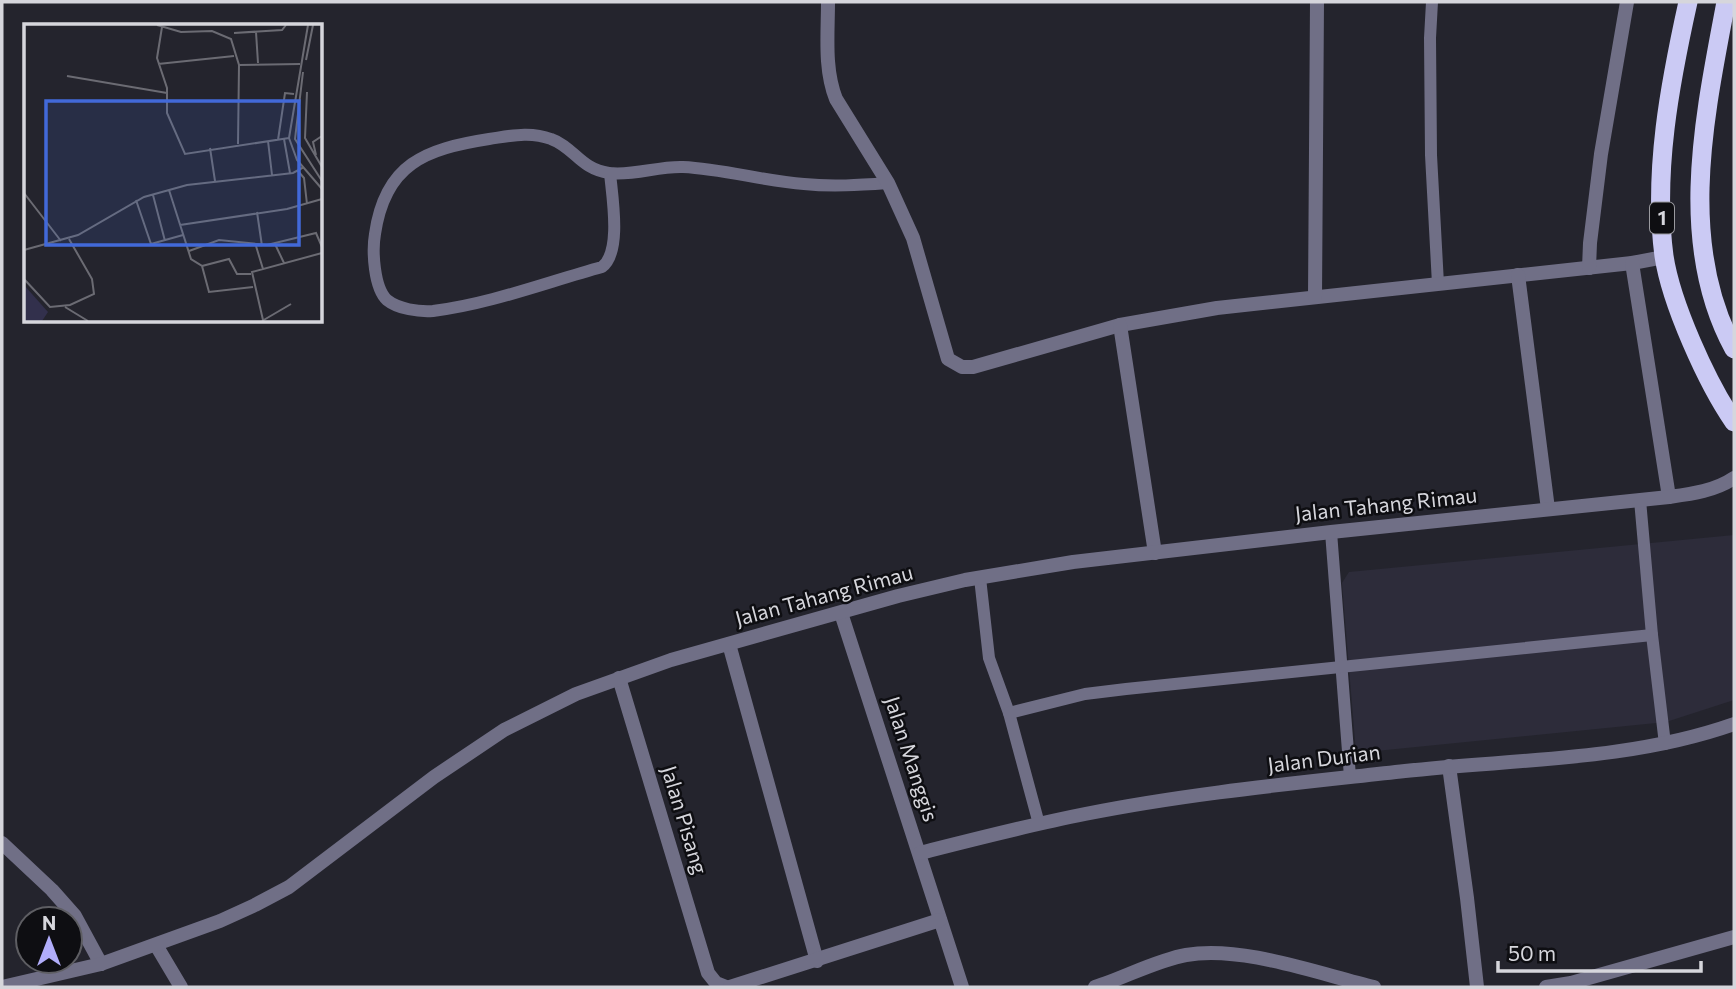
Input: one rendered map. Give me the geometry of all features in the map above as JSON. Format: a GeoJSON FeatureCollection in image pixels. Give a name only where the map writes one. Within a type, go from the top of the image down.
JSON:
{"type":"FeatureCollection","features":[{"type":"Feature","properties":{"kind":"highway","name":"1"},"geometry":{"type":"LineString","coordinates":[[1688,2],[1675,57],[1662,159],[1664,257],[1690,337],[1722,405],[1734,422]]}},
{"type":"Feature","properties":{"kind":"highway","name":"1"},"geometry":{"type":"LineString","coordinates":[[1726,2],[1704,117],[1700,204],[1704,267],[1734,349]]}},
{"type":"Feature","properties":{"kind":"street"},"geometry":{"type":"LineString","coordinates":[[828,2],[830,85],[888,183],[913,238],[948,359],[962,367],[972,367],[1156,317],[1632,263],[1664,257]]}},
{"type":"Feature","properties":{"kind":"street"},"geometry":{"type":"LineString","coordinates":[[1315,297],[1317,2]]}},
{"type":"Feature","properties":{"kind":"street"},"geometry":{"type":"LineString","coordinates":[[1589,268],[1601,154],[1627,2]]}},
{"type":"Feature","properties":{"kind":"street"},"geometry":{"type":"LineString","coordinates":[[1632,263],[1669,498]]}},
{"type":"Feature","properties":{"kind":"street"},"geometry":{"type":"LineString","coordinates":[[1518,275],[1548,509]]}},
{"type":"Feature","properties":{"kind":"street"},"geometry":{"type":"LineString","coordinates":[[1120,325],[1155,553]]}},
{"type":"Feature","properties":{"kind":"street","name":"Jalan Tahang Rimau"},"geometry":{"type":"LineString","coordinates":[[2,987],[100,964],[220,921],[289,887],[357,833],[475,748],[533,714],[576,694],[671,660],[898,596],[1073,562],[1331,532],[1669,498],[1731,485]]}},
{"type":"Feature","properties":{"kind":"street","name":"Jalan Manggis"},"geometry":{"type":"LineString","coordinates":[[841,613],[962,987]]}},
{"type":"Feature","properties":{"kind":"street"},"geometry":{"type":"LineString","coordinates":[[729,644],[817,961]]}},
{"type":"Feature","properties":{"kind":"street","name":"Jalan Pisang"},"geometry":{"type":"LineString","coordinates":[[619,678],[708,973],[716,983],[728,987]]}},
{"type":"Feature","properties":{"kind":"street","name":"Jalan Durian"},"geometry":{"type":"LineString","coordinates":[[920,853],[1039,824],[1144,804],[1449,766],[1613,752],[1665,744],[1734,724]]}},
{"type":"Feature","properties":{"kind":"street"},"geometry":{"type":"LineString","coordinates":[[1449,766],[1477,987]]}},
{"type":"Feature","properties":{"kind":"street"},"geometry":{"type":"LineString","coordinates":[[2,843],[52,890],[75,916],[100,964]]}},
{"type":"Feature","properties":{"kind":"street"},"geometry":{"type":"LineString","coordinates":[[728,987],[817,961],[940,919]]}},
{"type":"Feature","properties":{"kind":"street"},"geometry":{"type":"LineString","coordinates":[[1546,987],[1572,985],[1734,937]]}},
{"type":"Feature","properties":{"kind":"street"},"geometry":{"type":"LineString","coordinates":[[156,945],[181,987]]}},
{"type":"Feature","properties":{"kind":"street"},"geometry":{"type":"LineString","coordinates":[[1095,987],[1169,959],[1207,953],[1265,960],[1374,987]]}},
{"type":"Feature","properties":{"kind":"lane"},"geometry":{"type":"LineString","coordinates":[[1432,2],[1430,155],[1438,284]]}},
{"type":"Feature","properties":{"kind":"lane"},"geometry":{"type":"LineString","coordinates":[[610,173],[613,208],[612,253],[609,261],[602,267],[494,298],[431,311],[402,308],[386,299],[377,278],[373,248],[378,212],[395,181],[411,163],[436,149],[534,134],[554,139],[586,166],[610,173],[684,167],[803,184],[852,186],[888,183]]}},
{"type":"Feature","properties":{"kind":"lane"},"geometry":{"type":"LineString","coordinates":[[1640,500],[1665,744]]}},
{"type":"Feature","properties":{"kind":"lane"},"geometry":{"type":"LineString","coordinates":[[1331,532],[1350,777]]}},
{"type":"Feature","properties":{"kind":"lane"},"geometry":{"type":"LineString","coordinates":[[980,578],[989,659],[1009,713],[1039,824]]}},
{"type":"Feature","properties":{"kind":"lane"},"geometry":{"type":"LineString","coordinates":[[1009,713],[1084,694],[1652,635]]}},
{"type":"Feature","properties":{"kind":"shaded area"},"geometry":{"type":"Polygon","coordinates":[[[1734,535],[1734,700],[1666,722],[1356,753],[1342,583],[1349,572],[1734,535]]]}}]}
